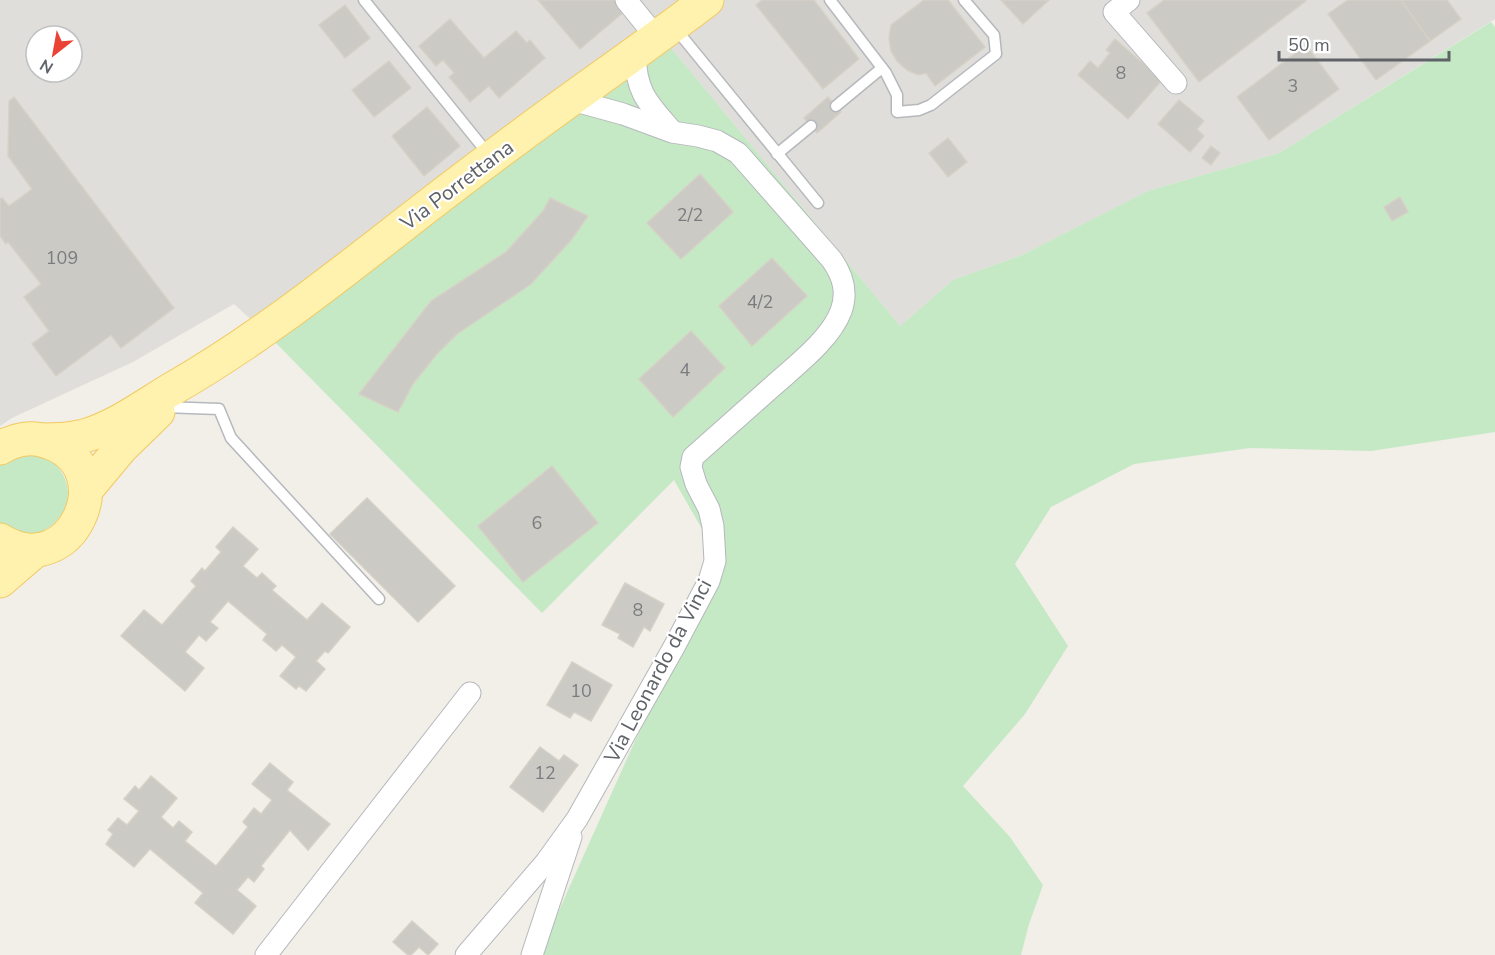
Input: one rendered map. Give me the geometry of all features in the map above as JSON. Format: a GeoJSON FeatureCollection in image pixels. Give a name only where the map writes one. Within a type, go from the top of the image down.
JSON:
{"type":"FeatureCollection","features":[{"type":"Feature","properties":{"kind":"main road","name":"Via Porrettana"},"geometry":{"type":"LineString","coordinates":[[0,448],[24,439],[79,437],[108,426],[207,369],[293,311],[491,157],[707,0]]}},
{"type":"Feature","properties":{"kind":"main road","name":"Via Porrettana"},"geometry":{"type":"LineString","coordinates":[[86,490],[121,448],[207,369]]}},
{"type":"Feature","properties":{"kind":"main road"},"geometry":{"type":"LineString","coordinates":[[0,581],[36,550],[63,540],[76,526],[84,509],[86,490],[81,471],[70,455],[44,440]]}},
{"type":"Feature","properties":{"kind":"main road"},"geometry":{"type":"LineString","coordinates":[[0,540],[19,548],[36,550]]}},
{"type":"Feature","properties":{"kind":"street"},"geometry":{"type":"LineString","coordinates":[[626,0],[655,39],[635,76],[645,99],[672,132]]}},
{"type":"Feature","properties":{"kind":"street"},"geometry":{"type":"LineString","coordinates":[[1129,0],[1114,12],[1176,83]]}},
{"type":"Feature","properties":{"kind":"street","name":"Via Leonardo da Vinci"},"geometry":{"type":"LineString","coordinates":[[466,955],[546,861],[577,819],[709,581],[715,561],[713,526],[709,509],[696,484],[691,467],[693,457],[799,363],[831,329],[841,313],[845,295],[842,274],[832,260],[738,153],[717,141],[672,132],[623,114],[572,100]]}},
{"type":"Feature","properties":{"kind":"street"},"geometry":{"type":"LineString","coordinates":[[266,955],[470,693]]}},
{"type":"Feature","properties":{"kind":"street","name":"Via Leonardo da Vinci"},"geometry":{"type":"LineString","coordinates":[[532,955],[577,819]]}},
{"type":"Feature","properties":{"kind":"lane"},"geometry":{"type":"LineString","coordinates":[[364,0],[491,157]]}},
{"type":"Feature","properties":{"kind":"lane"},"geometry":{"type":"LineString","coordinates":[[830,0],[882,68],[897,95],[897,112],[919,110],[931,105],[996,54],[994,35],[964,0]]}},
{"type":"Feature","properties":{"kind":"lane"},"geometry":{"type":"LineString","coordinates":[[655,39],[777,154],[818,203]]}},
{"type":"Feature","properties":{"kind":"lane"},"geometry":{"type":"LineString","coordinates":[[836,106],[882,68]]}},
{"type":"Feature","properties":{"kind":"lane"},"geometry":{"type":"LineString","coordinates":[[777,154],[812,126]]}},
{"type":"Feature","properties":{"kind":"lane"},"geometry":{"type":"LineString","coordinates":[[163,407],[219,409],[231,438],[379,599]]}},
{"type":"Feature","properties":{"kind":"shaded area"},"geometry":{"type":"Polygon","coordinates":[[[0,0],[1495,0],[1495,19],[1279,153],[1148,191],[1022,255],[953,280],[900,326],[668,44],[269,336],[234,304],[133,362],[12,418],[0,426],[0,0]]]}},
{"type":"Feature","properties":{"kind":"green space"},"geometry":{"type":"Polygon","coordinates":[[[1491,22],[1495,27],[1495,432],[1371,451],[1250,448],[1134,464],[1051,507],[1015,564],[1068,646],[1025,714],[963,786],[1010,837],[1043,885],[1021,955],[539,955],[635,741],[714,584],[702,529],[674,480],[542,613],[269,336],[668,44],[900,326],[953,280],[1022,255],[1148,191],[1279,153],[1491,22]]]}},
{"type":"Feature","properties":{"kind":"green space"},"geometry":{"type":"Polygon","coordinates":[[[33,452],[58,467],[68,490],[64,510],[59,518],[43,531],[33,535],[0,525],[0,462],[33,452]]]}},
{"type":"Feature","properties":{"kind":"building"},"geometry":{"type":"Polygon","coordinates":[[[538,0],[616,0],[625,11],[580,49],[538,0]]]}},
{"type":"Feature","properties":{"kind":"building"},"geometry":{"type":"Polygon","coordinates":[[[762,0],[814,0],[859,59],[823,89],[756,5],[762,0]]]}},
{"type":"Feature","properties":{"kind":"building"},"geometry":{"type":"Polygon","coordinates":[[[924,0],[948,0],[985,47],[935,86],[926,73],[918,75],[907,70],[897,61],[891,51],[889,38],[891,25],[924,0]]]}},
{"type":"Feature","properties":{"kind":"building"},"geometry":{"type":"Polygon","coordinates":[[[1001,0],[1049,0],[1023,24],[1001,0]]]}},
{"type":"Feature","properties":{"kind":"building"},"geometry":{"type":"Polygon","coordinates":[[[1164,0],[1306,1],[1199,82],[1147,13],[1164,0]]]}},
{"type":"Feature","properties":{"kind":"building"},"geometry":{"type":"Polygon","coordinates":[[[1348,0],[1401,0],[1430,41],[1376,80],[1328,14],[1348,0]]]}},
{"type":"Feature","properties":{"kind":"building"},"geometry":{"type":"Polygon","coordinates":[[[1401,0],[1447,0],[1461,19],[1430,41],[1401,0]]]}},
{"type":"Feature","properties":{"kind":"building"},"geometry":{"type":"Polygon","coordinates":[[[345,5],[370,38],[345,58],[319,25],[345,5]]]}},
{"type":"Feature","properties":{"kind":"building"},"geometry":{"type":"Polygon","coordinates":[[[450,19],[484,58],[516,31],[527,43],[530,40],[545,58],[499,98],[489,86],[470,102],[449,77],[454,73],[443,60],[436,66],[419,46],[450,19]]]}},
{"type":"Feature","properties":{"kind":"building"},"geometry":{"type":"Polygon","coordinates":[[[1115,39],[1162,80],[1128,119],[1078,75],[1090,61],[1098,68],[1110,53],[1106,50],[1115,39]]]}},
{"type":"Feature","properties":{"kind":"building"},"geometry":{"type":"Polygon","coordinates":[[[1306,45],[1339,89],[1269,140],[1237,97],[1306,45]]]}},
{"type":"Feature","properties":{"kind":"building"},"geometry":{"type":"Polygon","coordinates":[[[389,61],[411,88],[374,117],[352,90],[389,61]]]}},
{"type":"Feature","properties":{"kind":"building"},"geometry":{"type":"Polygon","coordinates":[[[14,97],[174,308],[121,348],[111,335],[56,376],[32,344],[49,331],[24,297],[41,284],[8,242],[6,244],[0,236],[0,199],[2,198],[9,206],[32,189],[8,156],[9,101],[14,97]]]}},
{"type":"Feature","properties":{"kind":"building"},"geometry":{"type":"Polygon","coordinates":[[[828,97],[841,112],[817,133],[804,118],[828,97]]]}},
{"type":"Feature","properties":{"kind":"building"},"geometry":{"type":"Polygon","coordinates":[[[1179,100],[1204,121],[1197,129],[1204,136],[1190,152],[1158,124],[1179,100]]]}},
{"type":"Feature","properties":{"kind":"building"},"geometry":{"type":"Polygon","coordinates":[[[427,107],[460,146],[424,176],[392,136],[427,107]]]}},
{"type":"Feature","properties":{"kind":"building"},"geometry":{"type":"Polygon","coordinates":[[[948,138],[967,162],[948,177],[929,153],[948,138]]]}},
{"type":"Feature","properties":{"kind":"building"},"geometry":{"type":"Polygon","coordinates":[[[1211,146],[1220,153],[1211,165],[1202,158],[1211,146]]]}},
{"type":"Feature","properties":{"kind":"building"},"geometry":{"type":"Polygon","coordinates":[[[700,174],[733,212],[681,259],[647,223],[700,174]]]}},
{"type":"Feature","properties":{"kind":"building"},"geometry":{"type":"Polygon","coordinates":[[[1400,197],[1408,212],[1392,221],[1384,207],[1400,197]]]}},
{"type":"Feature","properties":{"kind":"building"},"geometry":{"type":"Polygon","coordinates":[[[550,198],[588,216],[572,239],[531,284],[457,334],[436,355],[413,384],[398,412],[359,394],[431,301],[506,252],[543,211],[550,198]]]}},
{"type":"Feature","properties":{"kind":"building"},"geometry":{"type":"Polygon","coordinates":[[[772,258],[807,296],[752,346],[719,306],[772,258]]]}},
{"type":"Feature","properties":{"kind":"building"},"geometry":{"type":"Polygon","coordinates":[[[691,331],[725,368],[673,417],[639,379],[691,331]]]}},
{"type":"Feature","properties":{"kind":"building"},"geometry":{"type":"Polygon","coordinates":[[[552,466],[598,523],[523,582],[478,526],[552,466]]]}},
{"type":"Feature","properties":{"kind":"building"},"geometry":{"type":"Polygon","coordinates":[[[367,498],[455,586],[418,622],[330,534],[367,498]]]}},
{"type":"Feature","properties":{"kind":"building"},"geometry":{"type":"Polygon","coordinates":[[[233,527],[258,549],[243,566],[257,578],[262,573],[276,586],[272,590],[307,620],[322,603],[350,627],[328,653],[325,651],[316,661],[325,669],[306,691],[299,686],[296,689],[280,676],[296,657],[282,645],[276,651],[263,640],[267,634],[228,601],[210,622],[218,628],[206,641],[199,635],[185,652],[204,668],[185,691],[121,636],[144,610],[162,625],[196,586],[191,581],[202,568],[205,571],[221,552],[216,547],[233,527]]]}},
{"type":"Feature","properties":{"kind":"building"},"geometry":{"type":"Polygon","coordinates":[[[625,583],[664,604],[650,631],[644,627],[633,647],[618,638],[620,634],[602,625],[625,583]]]}},
{"type":"Feature","properties":{"kind":"building"},"geometry":{"type":"Polygon","coordinates":[[[572,662],[612,685],[591,721],[574,712],[570,718],[547,705],[572,662]]]}},
{"type":"Feature","properties":{"kind":"building"},"geometry":{"type":"Polygon","coordinates":[[[540,747],[559,761],[564,755],[578,765],[543,812],[510,787],[540,747]]]}},
{"type":"Feature","properties":{"kind":"building"},"geometry":{"type":"Polygon","coordinates":[[[270,763],[293,782],[287,790],[330,824],[308,850],[290,830],[261,866],[264,869],[254,882],[248,877],[237,890],[256,906],[233,934],[195,903],[203,893],[150,849],[134,867],[106,844],[113,834],[108,830],[118,818],[127,825],[139,811],[124,799],[135,786],[139,790],[151,776],[177,798],[161,817],[173,828],[179,821],[192,832],[185,841],[216,866],[248,827],[243,822],[254,808],[261,814],[272,800],[252,784],[270,763]]]}},
{"type":"Feature","properties":{"kind":"building"},"geometry":{"type":"Polygon","coordinates":[[[412,921],[438,944],[428,955],[419,947],[408,955],[393,942],[412,921]]]}}]}
